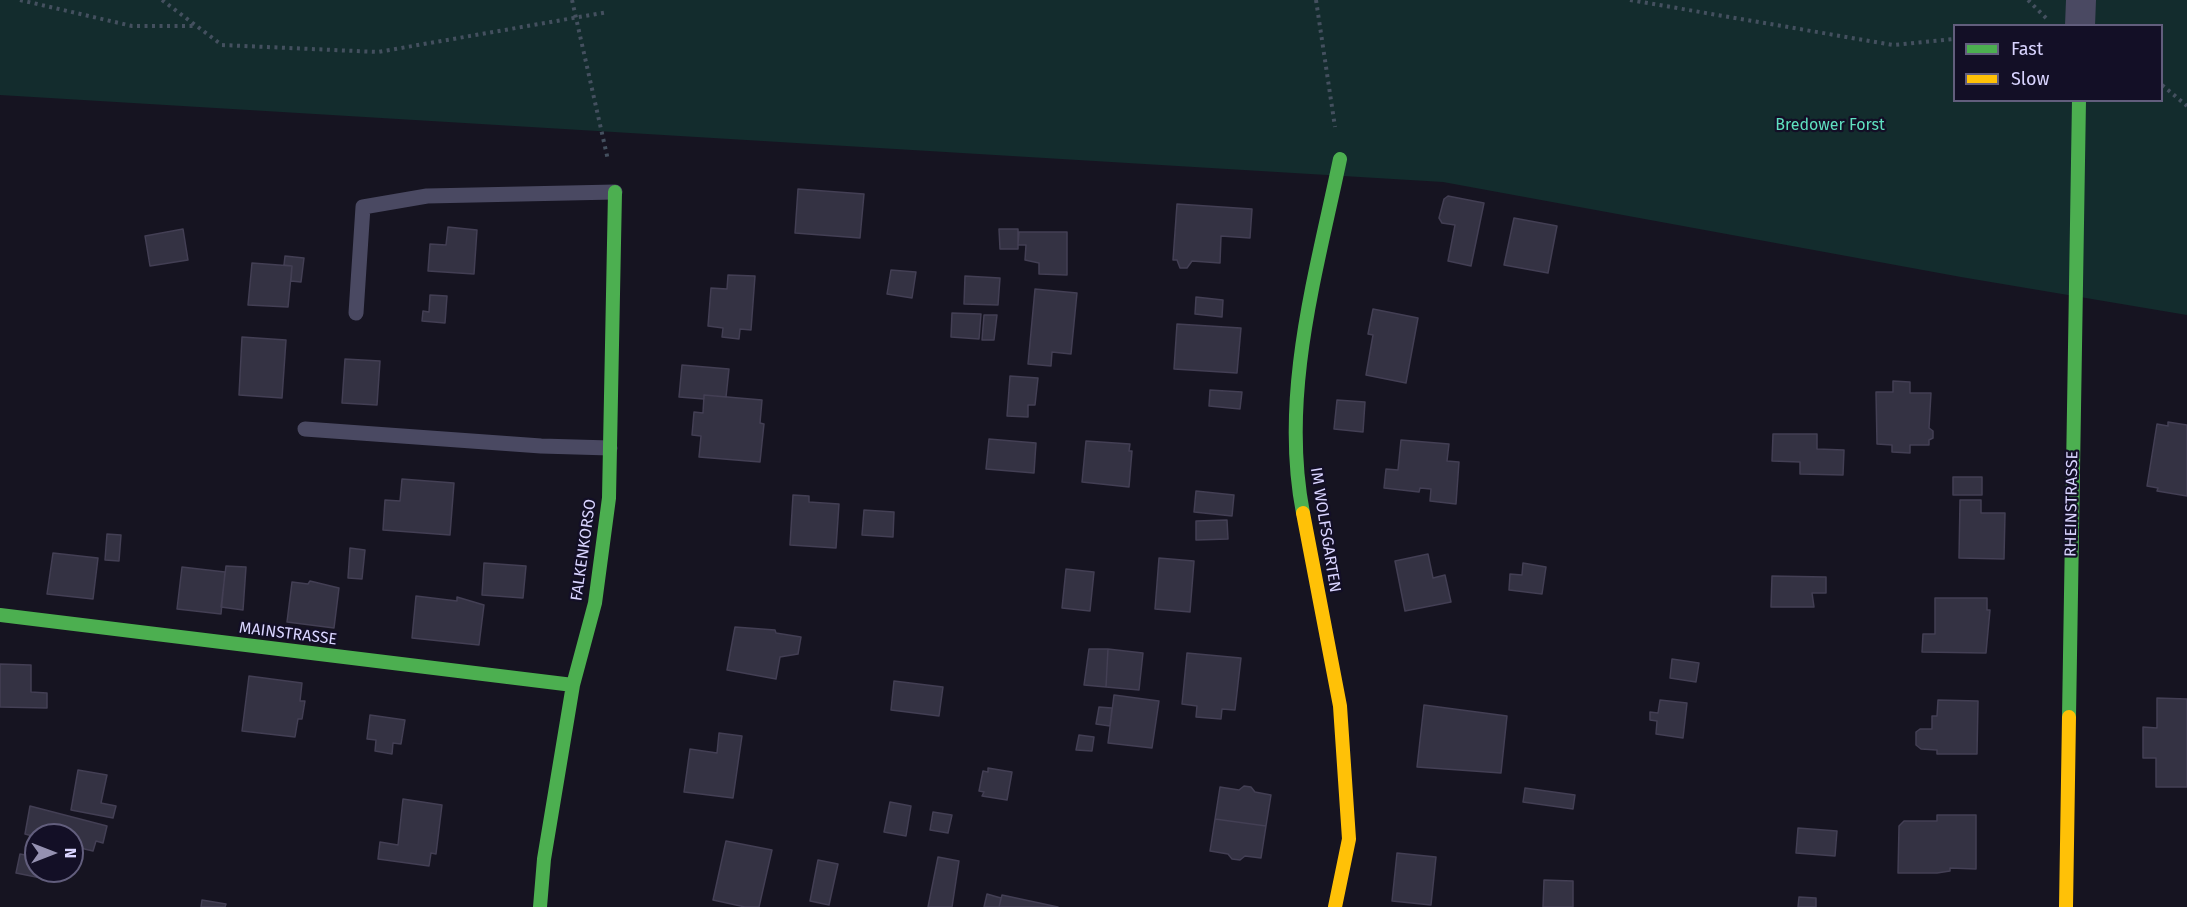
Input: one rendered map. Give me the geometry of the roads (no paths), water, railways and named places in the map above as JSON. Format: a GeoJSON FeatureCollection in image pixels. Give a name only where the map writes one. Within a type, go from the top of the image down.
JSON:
{"type":"FeatureCollection","features":[{"type":"Feature","properties":{"kind":"street"},"geometry":{"type":"LineString","coordinates":[[2080,24],[2081,0]]}},
{"type":"Feature","properties":{"kind":"street","name":"RHEINSTRASSE"},"geometry":{"type":"LineString","coordinates":[[2066,907],[2079,102]]}},
{"type":"Feature","properties":{"kind":"street","name":"IM WOLFSGARTEN"},"geometry":{"type":"LineString","coordinates":[[1335,907],[1349,839],[1340,706],[1297,483],[1298,364],[1340,159]]}},
{"type":"Feature","properties":{"kind":"street","name":"FALKENKORSO"},"geometry":{"type":"LineString","coordinates":[[540,907],[544,859],[573,685],[595,603],[609,498],[615,192]]}},
{"type":"Feature","properties":{"kind":"street","name":"MAINSTRASSE"},"geometry":{"type":"LineString","coordinates":[[0,615],[573,685]]}},
{"type":"Feature","properties":{"kind":"lane"},"geometry":{"type":"LineString","coordinates":[[356,313],[363,207],[427,196],[615,192]]}},
{"type":"Feature","properties":{"kind":"lane"},"geometry":{"type":"LineString","coordinates":[[305,429],[541,446],[610,448]]}},
{"type":"Feature","properties":{"kind":"park label","name":"Bredower Forst"},"geometry":{"type":"Point","coordinates":[1830,126]}}]}
